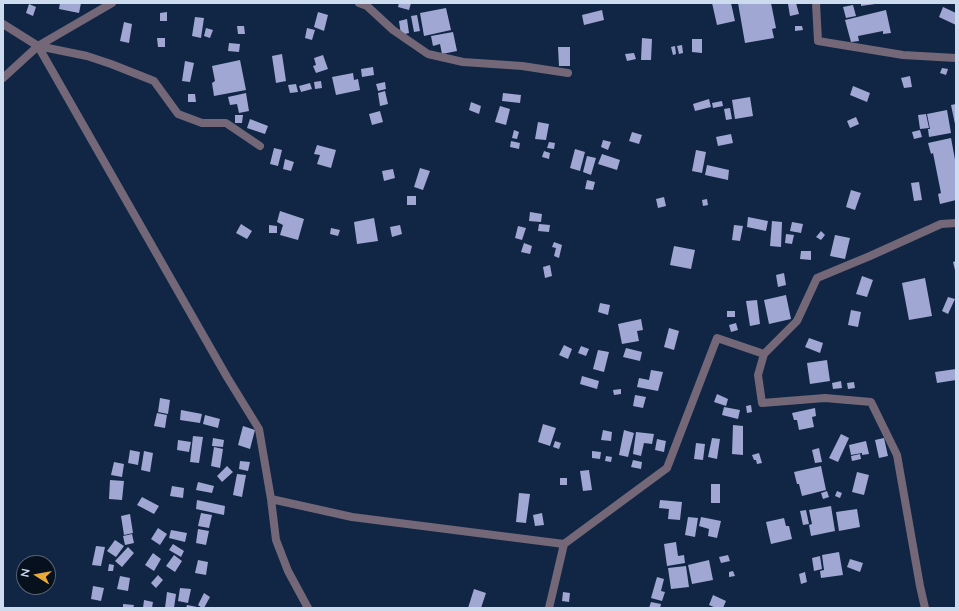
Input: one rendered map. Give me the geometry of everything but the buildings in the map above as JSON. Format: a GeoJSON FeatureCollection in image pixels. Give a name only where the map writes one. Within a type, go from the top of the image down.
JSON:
{"type":"FeatureCollection","features":[{"type":"Feature","properties":{"kind":"street"},"geometry":{"type":"LineString","coordinates":[[3,78],[38,46],[112,3]]}},
{"type":"Feature","properties":{"kind":"street"},"geometry":{"type":"LineString","coordinates":[[359,3],[367,6],[393,30],[428,54],[463,62],[522,66],[568,73]]}},
{"type":"Feature","properties":{"kind":"street"},"geometry":{"type":"LineString","coordinates":[[816,3],[818,41],[903,55],[956,58]]}},
{"type":"Feature","properties":{"kind":"street"},"geometry":{"type":"LineString","coordinates":[[3,24],[38,46],[87,56],[154,81],[178,114],[202,123],[226,123],[260,146]]}},
{"type":"Feature","properties":{"kind":"street"},"geometry":{"type":"LineString","coordinates":[[38,46],[223,370],[259,429],[271,499],[276,540],[288,571],[308,608]]}},
{"type":"Feature","properties":{"kind":"street"},"geometry":{"type":"LineString","coordinates":[[925,608],[897,455],[871,402],[825,398],[762,403],[758,374],[764,354],[797,321],[817,278],[941,224],[956,223]]}},
{"type":"Feature","properties":{"kind":"street"},"geometry":{"type":"LineString","coordinates":[[549,608],[564,544],[667,468],[717,338],[764,354]]}},
{"type":"Feature","properties":{"kind":"street"},"geometry":{"type":"LineString","coordinates":[[271,499],[352,517],[564,544]]}}]}
